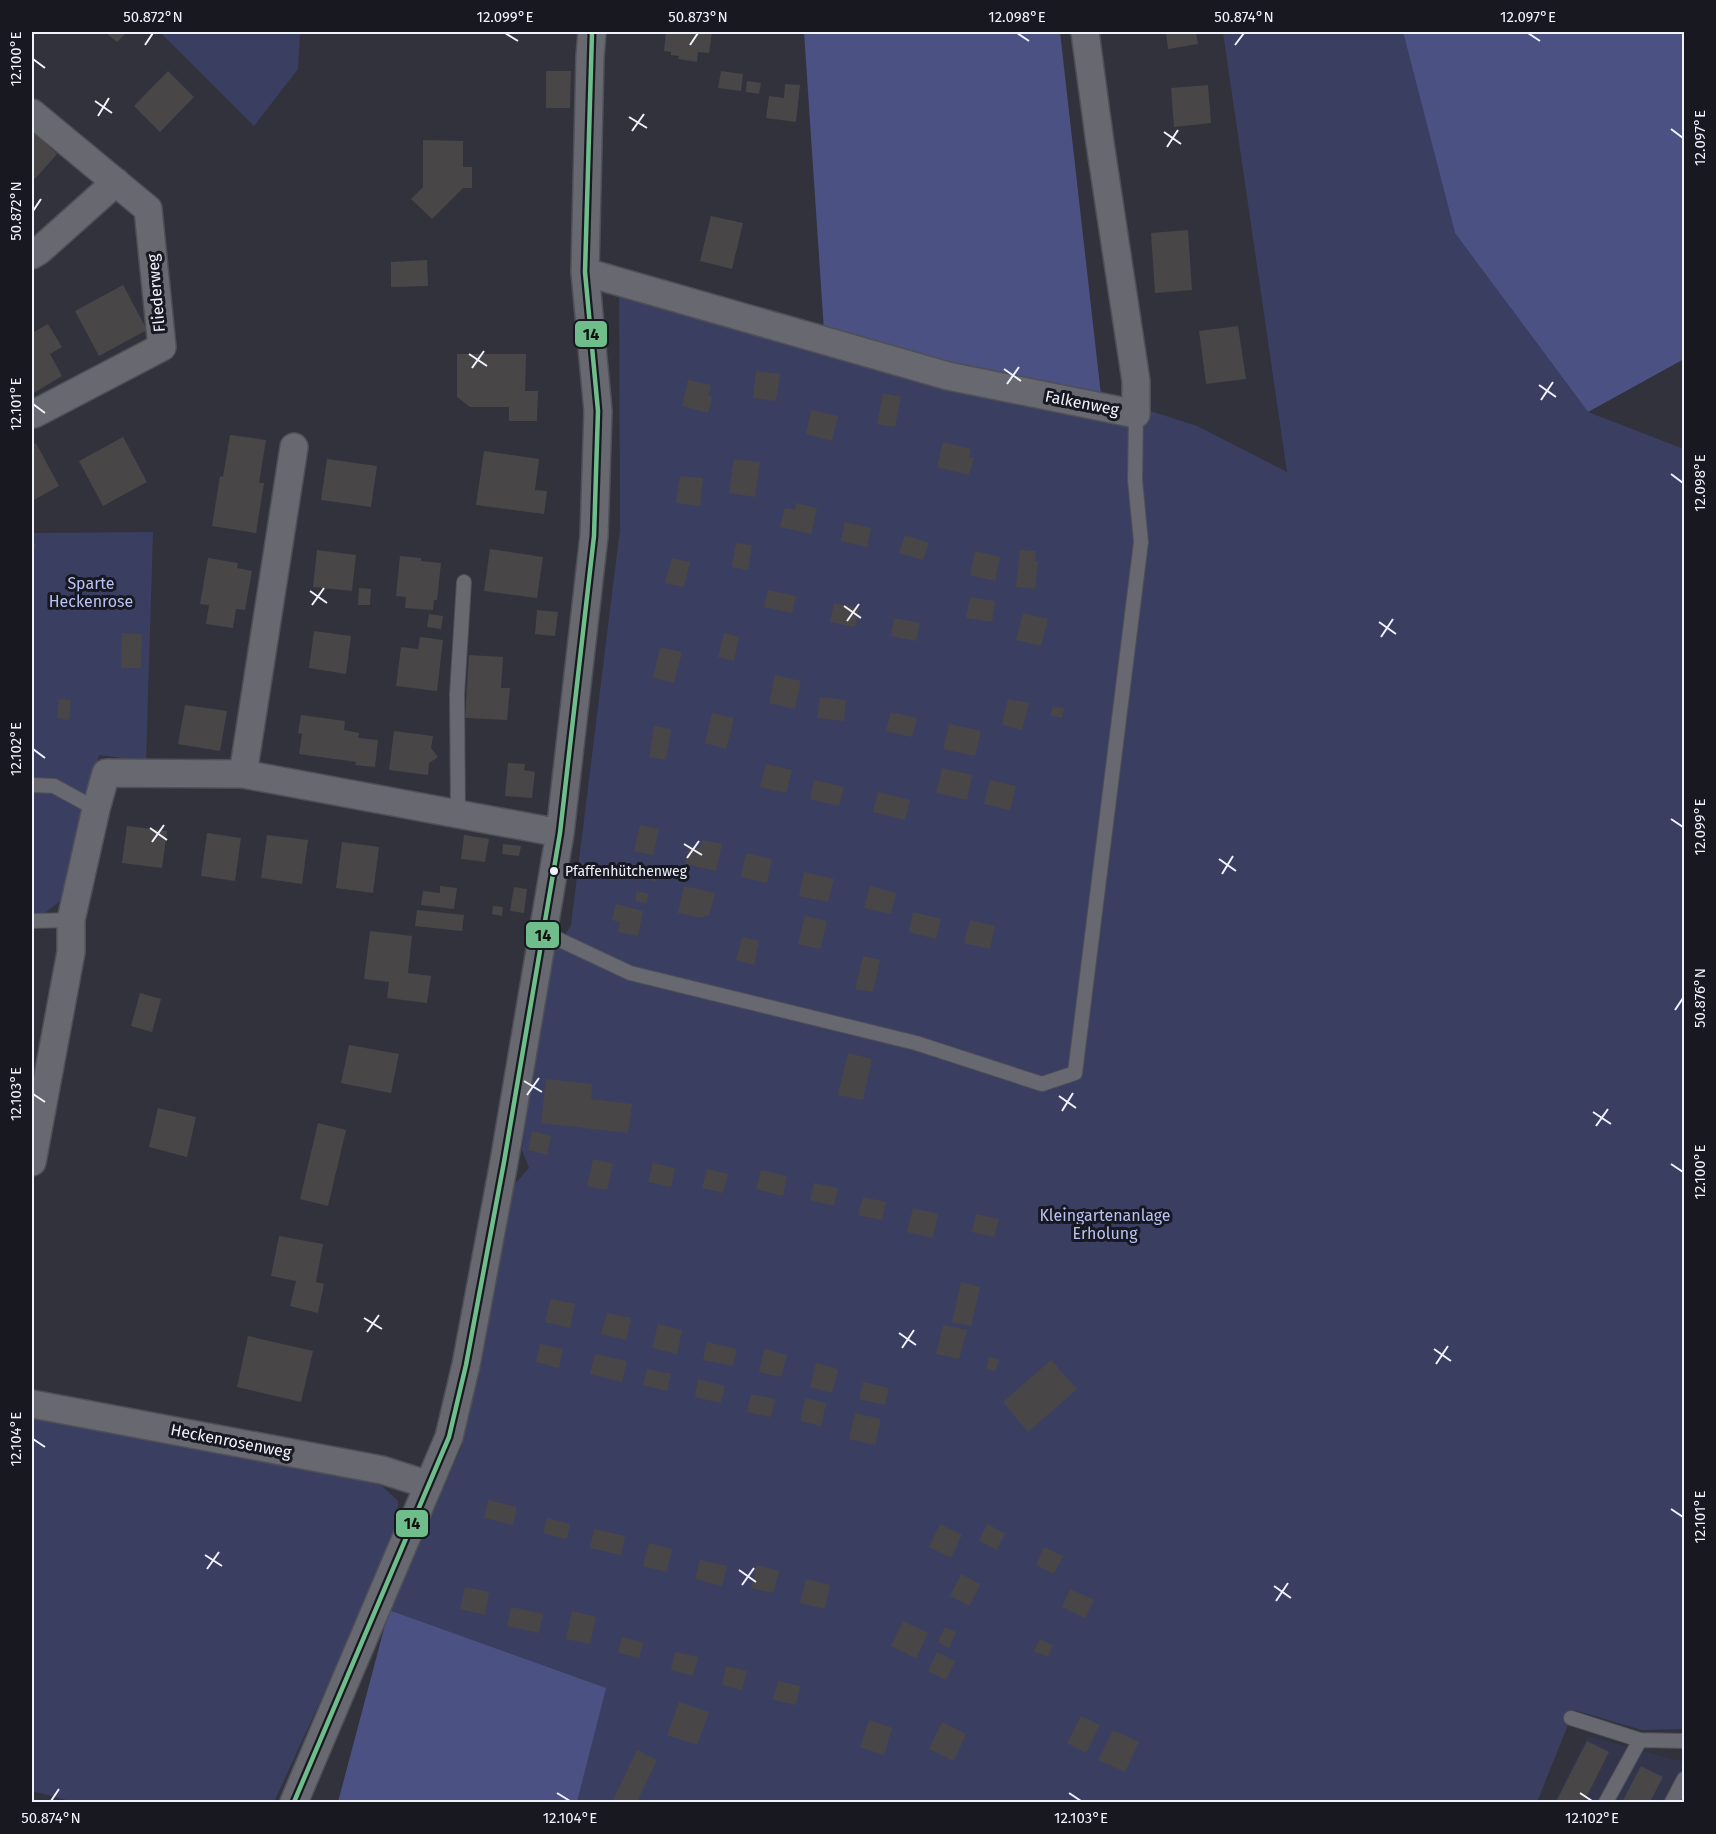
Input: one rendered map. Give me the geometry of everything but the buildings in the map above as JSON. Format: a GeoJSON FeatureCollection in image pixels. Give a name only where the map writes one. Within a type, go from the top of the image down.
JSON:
{"type":"FeatureCollection","features":[{"type":"Feature","properties":{"kind":"street"},"geometry":{"type":"LineString","coordinates":[[294,1803],[449,1437],[505,1154],[560,833],[594,536],[598,411],[585,272],[592,32]]}},
{"type":"Feature","properties":{"kind":"street","name":"Falkenweg"},"geometry":{"type":"LineString","coordinates":[[585,272],[948,376],[1137,414],[1136,381],[1085,32]]}},
{"type":"Feature","properties":{"kind":"street","name":"Fliederweg"},"geometry":{"type":"LineString","coordinates":[[32,113],[148,209],[162,346],[34,414]]}},
{"type":"Feature","properties":{"kind":"street"},"geometry":{"type":"LineString","coordinates":[[32,255],[116,182]]}},
{"type":"Feature","properties":{"kind":"street"},"geometry":{"type":"LineString","coordinates":[[243,774],[294,447]]}},
{"type":"Feature","properties":{"kind":"street"},"geometry":{"type":"LineString","coordinates":[[32,1162],[71,952],[71,920],[106,773],[243,774],[560,833]]}},
{"type":"Feature","properties":{"kind":"street","name":"Heckenrosenweg"},"geometry":{"type":"LineString","coordinates":[[32,1404],[382,1470],[429,1485]]}},
{"type":"Feature","properties":{"kind":"lane"},"geometry":{"type":"LineString","coordinates":[[543,932],[630,973],[916,1043],[1042,1084],[1075,1073],[1141,543],[1135,480],[1137,414]]}},
{"type":"Feature","properties":{"kind":"lane"},"geometry":{"type":"LineString","coordinates":[[458,814],[457,694],[464,582]]}},
{"type":"Feature","properties":{"kind":"lane"},"geometry":{"type":"LineString","coordinates":[[32,785],[54,786],[96,809]]}},
{"type":"Feature","properties":{"kind":"lane"},"geometry":{"type":"LineString","coordinates":[[32,921],[71,920]]}},
{"type":"Feature","properties":{"kind":"lane"},"geometry":{"type":"LineString","coordinates":[[1571,1718],[1640,1740],[1684,1741]]}},
{"type":"Feature","properties":{"kind":"lane"},"geometry":{"type":"LineString","coordinates":[[1606,1803],[1640,1740]]}},
{"type":"Feature","properties":{"kind":"lane"},"geometry":{"type":"LineString","coordinates":[[1672,1803],[1684,1779]]}},
{"type":"Feature","properties":{"kind":"shaded area"},"geometry":{"type":"Polygon","coordinates":[[[804,32],[1060,32],[1101,395],[916,359],[824,331],[804,32]]]}},
{"type":"Feature","properties":{"kind":"shaded area"},"geometry":{"type":"Polygon","coordinates":[[[1403,32],[1684,32],[1684,359],[1588,412],[1455,233],[1403,32]]]}},
{"type":"Feature","properties":{"kind":"shaded area"},"geometry":{"type":"Polygon","coordinates":[[[389,1610],[606,1688],[577,1802],[338,1802],[389,1610]]]}},
{"type":"Feature","properties":{"kind":"shaded area"},"geometry":{"type":"Polygon","coordinates":[[[1588,1736],[1684,1762],[1684,1802],[1554,1802],[1588,1736]]]}},
{"type":"Feature","properties":{"kind":"green space"},"geometry":{"type":"Polygon","coordinates":[[[160,32],[300,32],[298,69],[254,126],[160,32]]]}},
{"type":"Feature","properties":{"kind":"green space","name":"Kleingartenanlage Erholung"},"geometry":{"type":"Polygon","coordinates":[[[1223,32],[1403,32],[1455,233],[1588,412],[1684,449],[1684,1729],[1642,1730],[1574,1710],[1537,1802],[577,1802],[605,1688],[389,1610],[462,1446],[514,1185],[529,1168],[522,1150],[543,970],[571,925],[620,529],[619,289],[1101,395],[1197,426],[1287,472],[1223,32]]]}},
{"type":"Feature","properties":{"kind":"green space","name":"Sparte Heckenrose"},"geometry":{"type":"Polygon","coordinates":[[[153,532],[146,761],[99,755],[69,894],[45,913],[32,913],[32,533],[153,532]]]}},
{"type":"Feature","properties":{"kind":"green space"},"geometry":{"type":"Polygon","coordinates":[[[32,1414],[381,1485],[398,1501],[399,1529],[274,1802],[74,1802],[32,1791],[32,1414]]]}},
{"type":"Feature","properties":{"kind":"transit line","name":"14"},"geometry":{"type":"LineString","coordinates":[[294,1802],[449,1437],[466,1365],[504,1162],[560,833],[594,536],[598,411],[585,272],[592,32]]}},
{"type":"Feature","properties":{"kind":"place","name":"Pfaffenhütchenweg"},"geometry":{"type":"Point","coordinates":[554,871]}}]}
